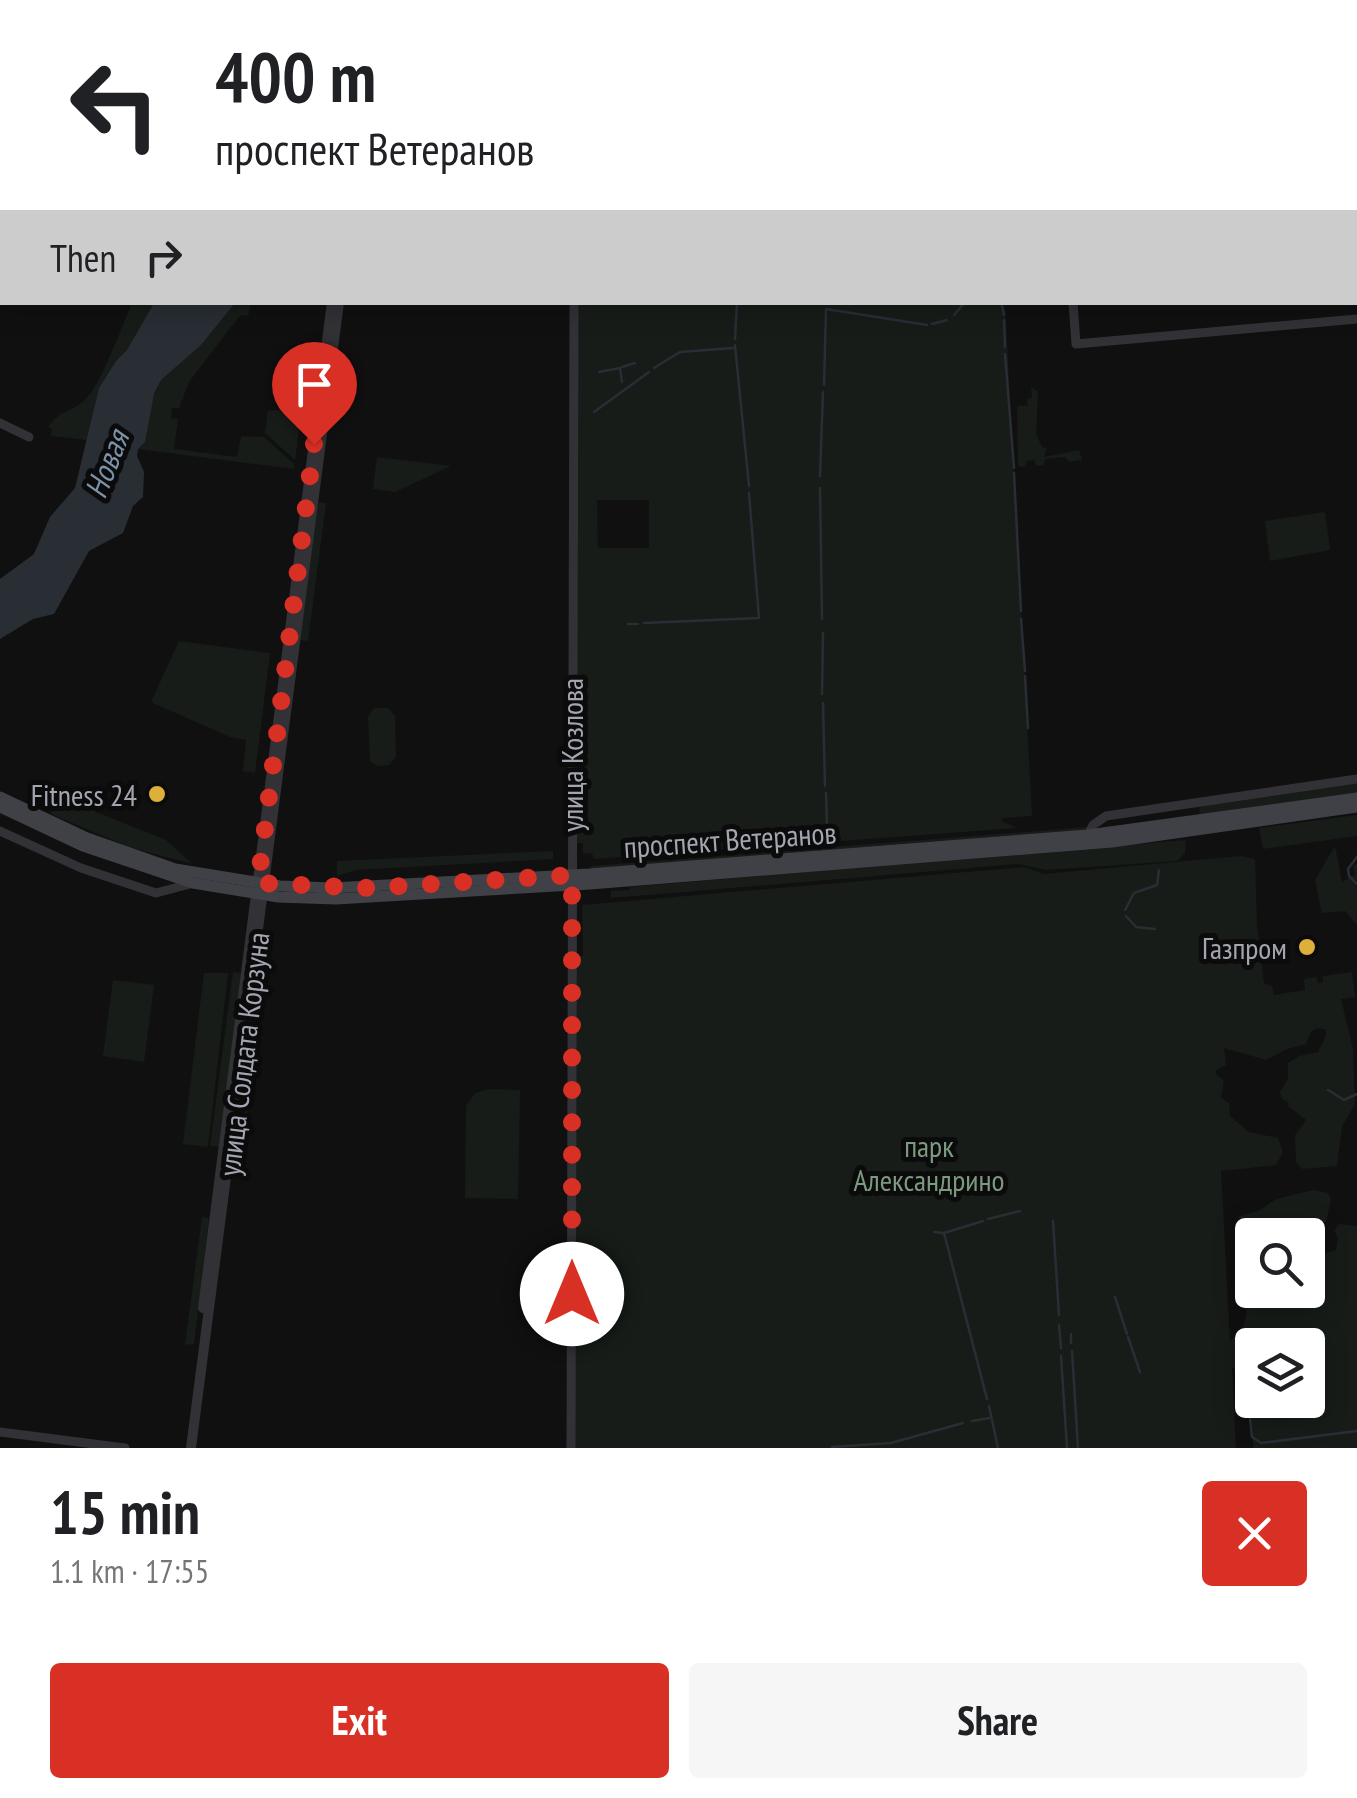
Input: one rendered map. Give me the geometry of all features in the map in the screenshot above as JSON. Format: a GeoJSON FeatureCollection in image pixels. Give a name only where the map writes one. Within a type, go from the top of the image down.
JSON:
{"type":"FeatureCollection","features":[{"type":"Feature","properties":{"kind":"main road","name":"проспект Ветеранов"},"geometry":{"type":"LineString","coordinates":[[0,797],[126,853],[261,889]]}},
{"type":"Feature","properties":{"kind":"main road","name":"проспект Ветеранов"},"geometry":{"type":"LineString","coordinates":[[572,880],[1088,836],[1357,798]]}},
{"type":"Feature","properties":{"kind":"main road","name":"проспект Ветеранов"},"geometry":{"type":"LineString","coordinates":[[0,808],[123,862],[192,883],[261,889],[572,880],[1112,842],[1357,807]]}},
{"type":"Feature","properties":{"kind":"street","name":"улица Солдата Корзуна"},"geometry":{"type":"LineString","coordinates":[[188,1448],[336,305]]}},
{"type":"Feature","properties":{"kind":"street","name":"улица Козлова"},"geometry":{"type":"LineString","coordinates":[[571,1448],[574,305]]}},
{"type":"Feature","properties":{"kind":"street"},"geometry":{"type":"LineString","coordinates":[[1074,305],[1076,344],[1357,319]]}},
{"type":"Feature","properties":{"kind":"street"},"geometry":{"type":"LineString","coordinates":[[0,423],[29,436]]}},
{"type":"Feature","properties":{"kind":"street"},"geometry":{"type":"LineString","coordinates":[[1088,836],[1106,816],[1357,779]]}},
{"type":"Feature","properties":{"kind":"street"},"geometry":{"type":"LineString","coordinates":[[0,831],[81,868],[156,893],[192,883]]}},
{"type":"Feature","properties":{"kind":"street"},"geometry":{"type":"LineString","coordinates":[[0,1432],[125,1448]]}},
{"type":"Feature","properties":{"kind":"green space"},"geometry":{"type":"Polygon","coordinates":[[[131,305],[153,305],[127,351],[99,388],[87,440],[51,436],[52,429],[48,427],[82,403],[105,367],[131,305]]]}},
{"type":"Feature","properties":{"kind":"green space"},"geometry":{"type":"Polygon","coordinates":[[[233,305],[251,305],[248,316],[241,315],[189,382],[179,408],[172,408],[171,418],[178,419],[174,449],[237,457],[241,436],[264,437],[294,464],[294,469],[138,449],[145,442],[150,404],[161,380],[201,345],[233,305]]]}},
{"type":"Feature","properties":{"kind":"green space"},"geometry":{"type":"Polygon","coordinates":[[[578,305],[1005,305],[1032,816],[1001,821],[1017,828],[594,859],[592,853],[583,854],[583,843],[575,843],[578,305]],[[597,500],[598,548],[649,548],[649,500],[597,500]]]}},
{"type":"Feature","properties":{"kind":"green space"},"geometry":{"type":"Polygon","coordinates":[[[1031,387],[1038,392],[1036,434],[1042,447],[1047,448],[1044,457],[1079,450],[1082,460],[1069,462],[1065,457],[1046,459],[1043,465],[1037,466],[1034,460],[1027,461],[1025,467],[1018,466],[1017,406],[1028,406],[1031,387]]]}},
{"type":"Feature","properties":{"kind":"green space"},"geometry":{"type":"Polygon","coordinates":[[[302,407],[295,460],[265,433],[268,411],[302,407]]]}},
{"type":"Feature","properties":{"kind":"green space"},"geometry":{"type":"Polygon","coordinates":[[[377,457],[451,466],[395,492],[373,489],[377,457]]]}},
{"type":"Feature","properties":{"kind":"green space"},"geometry":{"type":"Polygon","coordinates":[[[318,502],[326,503],[308,641],[300,640],[318,502]]]}},
{"type":"Feature","properties":{"kind":"green space"},"geometry":{"type":"Polygon","coordinates":[[[1325,512],[1330,550],[1270,561],[1265,521],[1325,512]]]}},
{"type":"Feature","properties":{"kind":"green space"},"geometry":{"type":"Polygon","coordinates":[[[179,641],[270,653],[255,773],[243,771],[246,740],[230,737],[151,702],[179,641]]]}},
{"type":"Feature","properties":{"kind":"green space"},"geometry":{"type":"Polygon","coordinates":[[[374,708],[388,708],[395,716],[396,757],[389,765],[377,766],[370,761],[368,717],[374,708]]]}},
{"type":"Feature","properties":{"kind":"green space"},"geometry":{"type":"Polygon","coordinates":[[[1357,782],[1357,794],[1200,817],[1199,805],[1357,782]]]}},
{"type":"Feature","properties":{"kind":"green space"},"geometry":{"type":"Polygon","coordinates":[[[59,797],[166,840],[192,864],[129,847],[51,814],[59,797]]]}},
{"type":"Feature","properties":{"kind":"green space"},"geometry":{"type":"Polygon","coordinates":[[[1357,815],[1357,836],[1263,849],[1259,828],[1357,815]]]}},
{"type":"Feature","properties":{"kind":"green space"},"geometry":{"type":"Polygon","coordinates":[[[1088,827],[1086,831],[591,871],[591,866],[1088,827]]]}},
{"type":"Feature","properties":{"kind":"green space"},"geometry":{"type":"Polygon","coordinates":[[[1186,840],[1185,853],[1177,861],[1046,870],[1018,864],[611,898],[611,891],[630,887],[1186,840]]]}},
{"type":"Feature","properties":{"kind":"green space"},"geometry":{"type":"Polygon","coordinates":[[[1335,846],[1342,882],[1355,874],[1353,866],[1357,864],[1357,881],[1352,879],[1357,887],[1357,925],[1345,911],[1322,913],[1315,880],[1335,846]]]}},
{"type":"Feature","properties":{"kind":"green space"},"geometry":{"type":"Polygon","coordinates":[[[553,851],[553,859],[356,870],[337,876],[337,861],[553,851]]]}},
{"type":"Feature","properties":{"kind":"green space","name":"парк Александрино"},"geometry":{"type":"Polygon","coordinates":[[[1241,856],[1255,859],[1264,983],[1272,986],[1274,995],[1305,990],[1304,979],[1316,977],[1318,983],[1323,982],[1323,976],[1352,972],[1355,997],[1341,999],[1353,1049],[1355,1104],[1342,1127],[1337,1166],[1302,1169],[1296,1162],[1295,1135],[1306,1120],[1288,1106],[1280,1092],[1288,1079],[1288,1063],[1318,1052],[1326,1030],[1315,1029],[1306,1044],[1266,1060],[1224,1048],[1226,1065],[1216,1070],[1224,1081],[1221,1098],[1229,1103],[1230,1116],[1249,1132],[1278,1138],[1283,1152],[1276,1165],[1221,1171],[1230,1341],[1235,1337],[1235,1372],[1232,1366],[1236,1448],[575,1448],[576,956],[583,956],[582,905],[1023,867],[1044,874],[1241,856]]]}},
{"type":"Feature","properties":{"kind":"green space"},"geometry":{"type":"Polygon","coordinates":[[[259,968],[266,968],[243,1148],[236,1147],[259,968]]]}},
{"type":"Feature","properties":{"kind":"green space"},"geometry":{"type":"Polygon","coordinates":[[[233,972],[241,973],[219,1147],[210,1146],[233,972]]]}},
{"type":"Feature","properties":{"kind":"green space"},"geometry":{"type":"Polygon","coordinates":[[[204,973],[228,973],[208,1147],[183,1144],[204,973]]]}},
{"type":"Feature","properties":{"kind":"green space"},"geometry":{"type":"Polygon","coordinates":[[[113,980],[154,985],[144,1062],[103,1056],[113,980]]]}},
{"type":"Feature","properties":{"kind":"green space"},"geometry":{"type":"Polygon","coordinates":[[[488,1089],[520,1090],[518,1199],[465,1198],[466,1106],[475,1093],[488,1089]]]}},
{"type":"Feature","properties":{"kind":"green space"},"geometry":{"type":"Polygon","coordinates":[[[1314,1190],[1328,1193],[1331,1200],[1326,1222],[1325,1218],[1238,1217],[1260,1210],[1276,1199],[1314,1190]]]}},
{"type":"Feature","properties":{"kind":"green space"},"geometry":{"type":"Polygon","coordinates":[[[202,1217],[209,1218],[194,1344],[185,1345],[202,1217]]]}},
{"type":"Feature","properties":{"kind":"green space","name":"парк Александрино"},"geometry":{"type":"Polygon","coordinates":[[[1339,1224],[1357,1226],[1357,1448],[1253,1448],[1250,1418],[1325,1418],[1325,1328],[1242,1328],[1246,1308],[1325,1308],[1325,1253],[1336,1250],[1338,1238],[1334,1231],[1339,1224]]]}},
{"type":"Feature","properties":{"kind":"water","name":"Новая"},"geometry":{"type":"Polygon","coordinates":[[[153,305],[233,305],[201,345],[161,380],[154,394],[145,442],[137,456],[144,472],[143,497],[133,506],[123,533],[89,551],[54,614],[33,619],[0,639],[0,579],[34,554],[50,517],[75,488],[99,388],[153,305]]]}},
{"type":"Feature","properties":{"kind":"waterway"},"geometry":{"type":"LineString","coordinates":[[735,339],[737,305]]}},
{"type":"Feature","properties":{"kind":"waterway"},"geometry":{"type":"LineString","coordinates":[[954,315],[962,305]]}},
{"type":"Feature","properties":{"kind":"waterway"},"geometry":{"type":"LineString","coordinates":[[1002,305],[1004,315]]}},
{"type":"Feature","properties":{"kind":"waterway"},"geometry":{"type":"LineString","coordinates":[[824,385],[826,309],[927,325]]}},
{"type":"Feature","properties":{"kind":"waterway"},"geometry":{"type":"LineString","coordinates":[[932,324],[947,320]]}},
{"type":"Feature","properties":{"kind":"waterway"},"geometry":{"type":"LineString","coordinates":[[1004,320],[1005,347]]}},
{"type":"Feature","properties":{"kind":"waterway"},"geometry":{"type":"LineString","coordinates":[[735,345],[749,486]]}},
{"type":"Feature","properties":{"kind":"waterway"},"geometry":{"type":"LineString","coordinates":[[654,368],[680,352],[733,348]]}},
{"type":"Feature","properties":{"kind":"waterway"},"geometry":{"type":"LineString","coordinates":[[1005,354],[1014,468]]}},
{"type":"Feature","properties":{"kind":"waterway"},"geometry":{"type":"LineString","coordinates":[[622,367],[635,363]]}},
{"type":"Feature","properties":{"kind":"waterway"},"geometry":{"type":"LineString","coordinates":[[599,372],[620,368],[622,382]]}},
{"type":"Feature","properties":{"kind":"waterway"},"geometry":{"type":"LineString","coordinates":[[594,412],[649,372]]}},
{"type":"Feature","properties":{"kind":"waterway"},"geometry":{"type":"LineString","coordinates":[[820,476],[823,392]]}},
{"type":"Feature","properties":{"kind":"waterway"},"geometry":{"type":"LineString","coordinates":[[1014,473],[1021,611]]}},
{"type":"Feature","properties":{"kind":"waterway"},"geometry":{"type":"LineString","coordinates":[[820,488],[822,619]]}},
{"type":"Feature","properties":{"kind":"waterway"},"geometry":{"type":"LineString","coordinates":[[644,623],[759,618],[749,493]]}},
{"type":"Feature","properties":{"kind":"waterway"},"geometry":{"type":"LineString","coordinates":[[1021,619],[1025,671]]}},
{"type":"Feature","properties":{"kind":"waterway"},"geometry":{"type":"LineString","coordinates":[[628,624],[638,624]]}},
{"type":"Feature","properties":{"kind":"waterway"},"geometry":{"type":"LineString","coordinates":[[822,694],[823,633]]}},
{"type":"Feature","properties":{"kind":"waterway"},"geometry":{"type":"LineString","coordinates":[[1025,676],[1028,728]]}},
{"type":"Feature","properties":{"kind":"waterway"},"geometry":{"type":"LineString","coordinates":[[823,703],[825,786]]}},
{"type":"Feature","properties":{"kind":"waterway"},"geometry":{"type":"LineString","coordinates":[[826,793],[827,827]]}},
{"type":"Feature","properties":{"kind":"waterway"},"geometry":{"type":"LineString","coordinates":[[1357,857],[1348,869],[1357,884]]}},
{"type":"Feature","properties":{"kind":"waterway"},"geometry":{"type":"LineString","coordinates":[[1125,910],[1134,893],[1157,885],[1159,870]]}},
{"type":"Feature","properties":{"kind":"waterway"},"geometry":{"type":"LineString","coordinates":[[1126,916],[1136,927],[1155,929]]}},
{"type":"Feature","properties":{"kind":"waterway"},"geometry":{"type":"LineString","coordinates":[[1328,1090],[1344,1100],[1357,1094]]}},
{"type":"Feature","properties":{"kind":"waterway"},"geometry":{"type":"LineString","coordinates":[[988,1219],[1020,1211]]}},
{"type":"Feature","properties":{"kind":"waterway"},"geometry":{"type":"LineString","coordinates":[[934,1232],[944,1233],[983,1221]]}},
{"type":"Feature","properties":{"kind":"waterway"},"geometry":{"type":"LineString","coordinates":[[1053,1221],[1059,1315]]}},
{"type":"Feature","properties":{"kind":"waterway"},"geometry":{"type":"LineString","coordinates":[[944,1233],[987,1399]]}},
{"type":"Feature","properties":{"kind":"waterway"},"geometry":{"type":"LineString","coordinates":[[1115,1297],[1127,1334]]}},
{"type":"Feature","properties":{"kind":"waterway"},"geometry":{"type":"LineString","coordinates":[[1059,1325],[1061,1348]]}},
{"type":"Feature","properties":{"kind":"waterway"},"geometry":{"type":"LineString","coordinates":[[1071,1334],[1071,1343]]}},
{"type":"Feature","properties":{"kind":"waterway"},"geometry":{"type":"LineString","coordinates":[[1128,1337],[1140,1372]]}},
{"type":"Feature","properties":{"kind":"waterway"},"geometry":{"type":"LineString","coordinates":[[1072,1351],[1078,1448]]}},
{"type":"Feature","properties":{"kind":"waterway"},"geometry":{"type":"LineString","coordinates":[[1061,1356],[1067,1448]]}},
{"type":"Feature","properties":{"kind":"waterway"},"geometry":{"type":"LineString","coordinates":[[989,1406],[998,1448]]}},
{"type":"Feature","properties":{"kind":"waterway"},"geometry":{"type":"LineString","coordinates":[[972,1421],[990,1418]]}},
{"type":"Feature","properties":{"kind":"waterway"},"geometry":{"type":"LineString","coordinates":[[1250,1419],[1252,1437],[1261,1443],[1357,1431]]}},
{"type":"Feature","properties":{"kind":"waterway"},"geometry":{"type":"LineString","coordinates":[[832,1447],[891,1443],[963,1423]]}},
{"type":"Feature","properties":{"kind":"place","name":"Fitness 24"},"geometry":{"type":"Point","coordinates":[157,794]}},
{"type":"Feature","properties":{"kind":"place","name":"Газпром"},"geometry":{"type":"Point","coordinates":[1307,947]}},
{"type":"Feature","properties":{"kind":"route"},"geometry":{"type":"LineString","coordinates":[[314,444],[258,883],[370,888],[572,875],[572,1294]]}}]}
